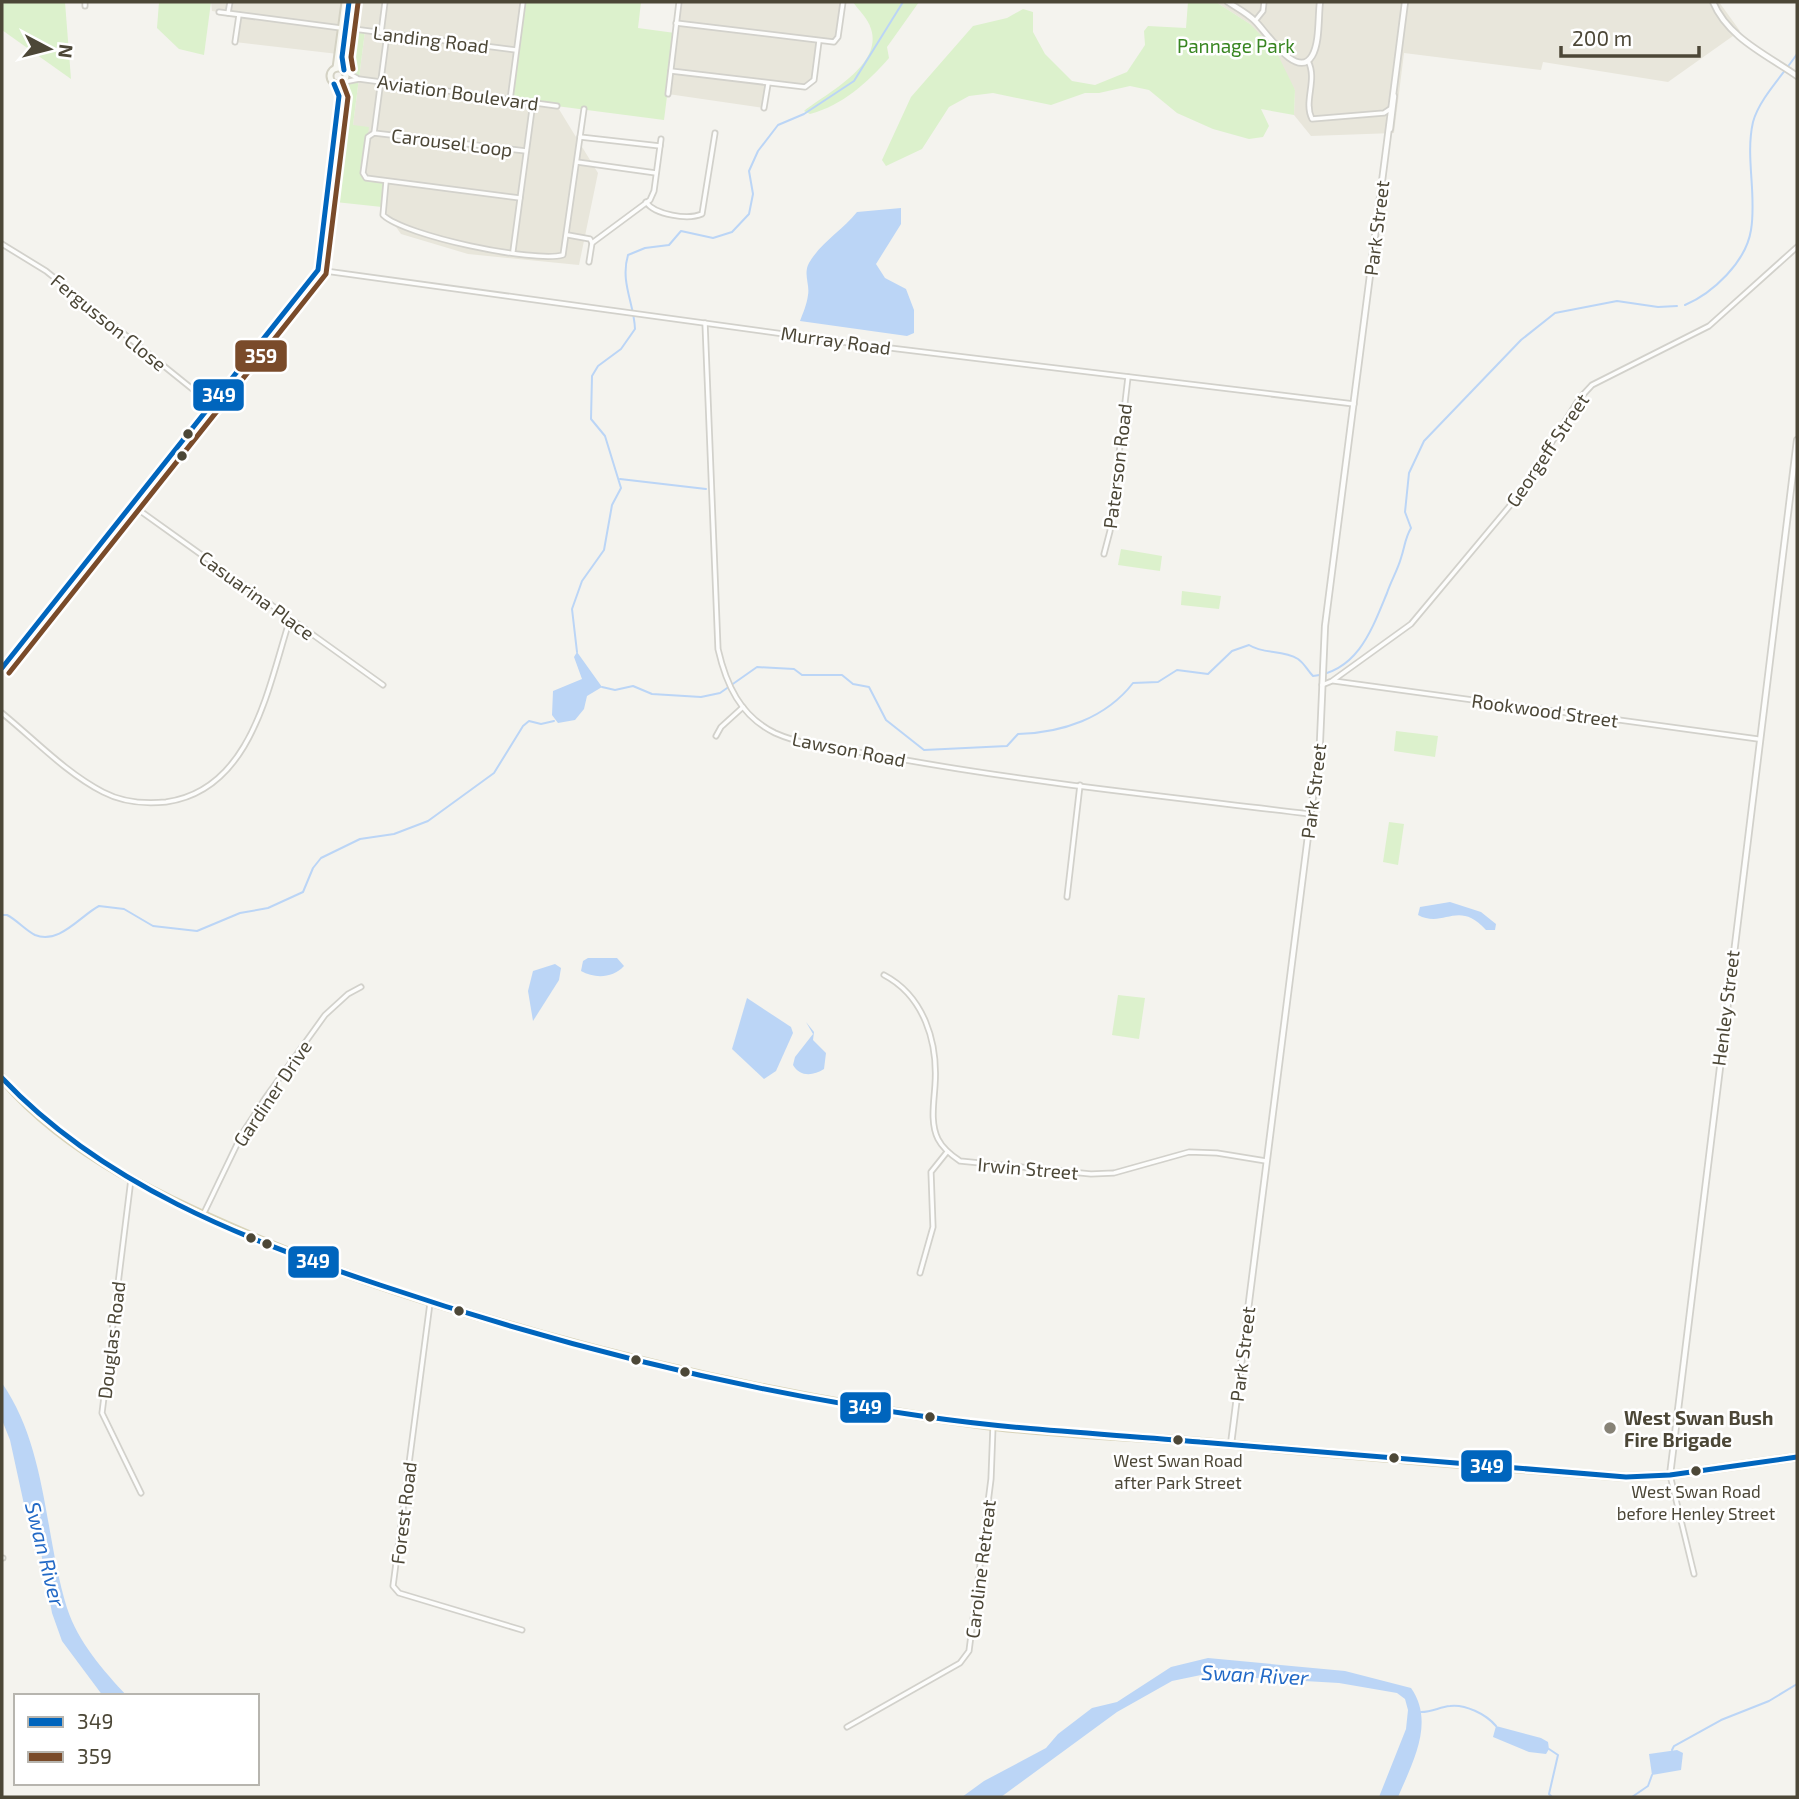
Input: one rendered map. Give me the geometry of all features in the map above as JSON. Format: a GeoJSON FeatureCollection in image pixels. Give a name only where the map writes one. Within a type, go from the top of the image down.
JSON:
{"type":"FeatureCollection","features":[{"type":"Feature","properties":{"kind":"main road"},"geometry":{"type":"LineString","coordinates":[[344,28],[336,68],[330,74],[334,83],[343,83],[345,71],[342,57],[347,2]]}},
{"type":"Feature","properties":{"kind":"main road"},"geometry":{"type":"LineString","coordinates":[[336,68],[345,71]]}},
{"type":"Feature","properties":{"kind":"main road"},"geometry":{"type":"LineString","coordinates":[[2,1078],[20,1099],[76,1146],[131,1179],[203,1215],[285,1251],[429,1303],[667,1370],[798,1398],[993,1426],[1626,1478],[1670,1475],[1797,1457]]}},
{"type":"Feature","properties":{"kind":"street"},"geometry":{"type":"LineString","coordinates":[[228,13],[230,2]]}},
{"type":"Feature","properties":{"kind":"street"},"geometry":{"type":"LineString","coordinates":[[381,33],[385,2]]}},
{"type":"Feature","properties":{"kind":"street"},"geometry":{"type":"LineString","coordinates":[[510,100],[523,2],[516,2]]}},
{"type":"Feature","properties":{"kind":"street"},"geometry":{"type":"LineString","coordinates":[[668,94],[679,2]]}},
{"type":"Feature","properties":{"kind":"street"},"geometry":{"type":"LineString","coordinates":[[677,23],[830,43],[837,40],[843,2]]}},
{"type":"Feature","properties":{"kind":"street"},"geometry":{"type":"LineString","coordinates":[[1228,2],[1255,21],[1288,59],[1307,60]]}},
{"type":"Feature","properties":{"kind":"street"},"geometry":{"type":"LineString","coordinates":[[1255,21],[1264,2]]}},
{"type":"Feature","properties":{"kind":"street"},"geometry":{"type":"LineString","coordinates":[[1307,60],[1314,52],[1320,2]]}},
{"type":"Feature","properties":{"kind":"street","name":"Park Street"},"geometry":{"type":"LineString","coordinates":[[1231,1444],[1320,741],[1325,626],[1405,2]]}},
{"type":"Feature","properties":{"kind":"street"},"geometry":{"type":"LineString","coordinates":[[1713,2],[1723,21],[1737,36],[1797,76]]}},
{"type":"Feature","properties":{"kind":"street","name":"Landing Road"},"geometry":{"type":"LineString","coordinates":[[219,12],[516,50]]}},
{"type":"Feature","properties":{"kind":"street"},"geometry":{"type":"LineString","coordinates":[[235,42],[239,15]]}},
{"type":"Feature","properties":{"kind":"street"},"geometry":{"type":"LineString","coordinates":[[374,133],[387,34]]}},
{"type":"Feature","properties":{"kind":"street"},"geometry":{"type":"LineString","coordinates":[[671,71],[805,88],[812,84],[819,41]]}},
{"type":"Feature","properties":{"kind":"street"},"geometry":{"type":"LineString","coordinates":[[1307,60],[1313,75],[1309,115],[1311,119],[1384,113],[1390,109]]}},
{"type":"Feature","properties":{"kind":"street","name":"Aviation Boulevard"},"geometry":{"type":"LineString","coordinates":[[345,71],[359,79]]}},
{"type":"Feature","properties":{"kind":"street","name":"Aviation Boulevard"},"geometry":{"type":"LineString","coordinates":[[343,83],[359,79],[558,106]]}},
{"type":"Feature","properties":{"kind":"street"},"geometry":{"type":"LineString","coordinates":[[334,83],[338,96]]}},
{"type":"Feature","properties":{"kind":"street"},"geometry":{"type":"LineString","coordinates":[[2,668],[318,270],[338,96],[343,83]]}},
{"type":"Feature","properties":{"kind":"street"},"geometry":{"type":"LineString","coordinates":[[765,108],[768,84]]}},
{"type":"Feature","properties":{"kind":"street","name":"Park Street"},"geometry":{"type":"LineString","coordinates":[[1388,138],[1393,91]]}},
{"type":"Feature","properties":{"kind":"street"},"geometry":{"type":"LineString","coordinates":[[513,251],[533,102]]}},
{"type":"Feature","properties":{"kind":"street"},"geometry":{"type":"LineString","coordinates":[[520,198],[386,182],[382,210],[387,219],[404,228],[466,245],[562,255],[568,235],[584,109]]}},
{"type":"Feature","properties":{"kind":"street","name":"Carousel Loop"},"geometry":{"type":"LineString","coordinates":[[386,182],[366,178],[363,173],[368,136],[374,133],[526,151]]}},
{"type":"Feature","properties":{"kind":"street"},"geometry":{"type":"LineString","coordinates":[[646,202],[655,212],[696,216],[702,214],[715,133]]}},
{"type":"Feature","properties":{"kind":"street"},"geometry":{"type":"LineString","coordinates":[[580,137],[660,146]]}},
{"type":"Feature","properties":{"kind":"street"},"geometry":{"type":"LineString","coordinates":[[589,262],[592,243],[646,202],[654,191],[661,139]]}},
{"type":"Feature","properties":{"kind":"street"},"geometry":{"type":"LineString","coordinates":[[577,162],[656,173]]}},
{"type":"Feature","properties":{"kind":"street"},"geometry":{"type":"LineString","coordinates":[[568,235],[586,238],[592,243]]}},
{"type":"Feature","properties":{"kind":"street","name":"Fergusson Close"},"geometry":{"type":"LineString","coordinates":[[2,244],[46,271],[213,405]]}},
{"type":"Feature","properties":{"kind":"street","name":"Georgeff Street"},"geometry":{"type":"LineString","coordinates":[[1322,685],[1332,681],[1411,624],[1518,496],[1579,399],[1592,385],[1709,326],[1797,247]]}},
{"type":"Feature","properties":{"kind":"street","name":"Murray Road"},"geometry":{"type":"LineString","coordinates":[[318,270],[705,323],[1354,404]]}},
{"type":"Feature","properties":{"kind":"street","name":"Lawson Road"},"geometry":{"type":"LineString","coordinates":[[705,323],[718,649],[725,680],[743,707],[773,732],[946,767],[1310,814]]}},
{"type":"Feature","properties":{"kind":"street","name":"Paterson Road"},"geometry":{"type":"LineString","coordinates":[[1104,554],[1110,531],[1128,377]]}},
{"type":"Feature","properties":{"kind":"street","name":"Henley Street"},"geometry":{"type":"LineString","coordinates":[[1694,1574],[1670,1475],[1758,739],[1797,440]]}},
{"type":"Feature","properties":{"kind":"street","name":"Casuarina Place"},"geometry":{"type":"LineString","coordinates":[[132,505],[383,685]]}},
{"type":"Feature","properties":{"kind":"street"},"geometry":{"type":"LineString","coordinates":[[2,713],[104,793],[136,801],[183,799],[219,779],[252,735],[290,619]]}},
{"type":"Feature","properties":{"kind":"street","name":"Rookwood Street"},"geometry":{"type":"LineString","coordinates":[[1332,681],[1758,739]]}},
{"type":"Feature","properties":{"kind":"street"},"geometry":{"type":"LineString","coordinates":[[716,736],[743,707]]}},
{"type":"Feature","properties":{"kind":"street"},"geometry":{"type":"LineString","coordinates":[[1067,897],[1080,785]]}},
{"type":"Feature","properties":{"kind":"street"},"geometry":{"type":"LineString","coordinates":[[884,975],[900,983],[922,1011],[932,1035],[936,1080],[933,1119],[937,1138],[947,1152],[931,1172],[933,1227],[920,1273]]}},
{"type":"Feature","properties":{"kind":"street","name":"Gardiner Drive"},"geometry":{"type":"LineString","coordinates":[[203,1215],[242,1134],[266,1097],[325,1015],[348,994],[361,987]]}},
{"type":"Feature","properties":{"kind":"street","name":"Irwin Street"},"geometry":{"type":"LineString","coordinates":[[947,1152],[960,1161],[981,1165],[998,1164],[1091,1174],[1114,1173],[1189,1152],[1217,1153],[1266,1161]]}},
{"type":"Feature","properties":{"kind":"street","name":"Douglas Road"},"geometry":{"type":"LineString","coordinates":[[131,1179],[102,1413],[141,1493]]}},
{"type":"Feature","properties":{"kind":"street","name":"Forest Road"},"geometry":{"type":"LineString","coordinates":[[429,1303],[393,1586],[399,1593],[522,1630]]}},
{"type":"Feature","properties":{"kind":"street","name":"Caroline Retreat"},"geometry":{"type":"LineString","coordinates":[[847,1727],[960,1663],[970,1651],[990,1479],[993,1426]]}},
{"type":"Feature","properties":{"kind":"shaded area"},"geometry":{"type":"Polygon","coordinates":[[[211,2],[345,2],[338,54],[235,42],[239,15],[212,11],[211,2]]]}},
{"type":"Feature","properties":{"kind":"shaded area"},"geometry":{"type":"Polygon","coordinates":[[[362,2],[523,2],[557,106],[598,173],[579,265],[468,254],[401,234],[382,207],[385,181],[366,178],[353,125],[365,31],[358,30],[362,2]]]}},
{"type":"Feature","properties":{"kind":"shaded area"},"geometry":{"type":"Polygon","coordinates":[[[679,2],[843,2],[838,37],[834,42],[819,42],[812,84],[768,84],[764,108],[668,94],[679,2]]]}},
{"type":"Feature","properties":{"kind":"shaded area"},"geometry":{"type":"Polygon","coordinates":[[[1216,2],[1719,2],[1740,31],[1668,82],[1543,62],[1541,70],[1404,53],[1394,133],[1311,136],[1294,115],[1295,90],[1250,24],[1216,2]]]}},
{"type":"Feature","properties":{"kind":"green space"},"geometry":{"type":"Polygon","coordinates":[[[2,2],[65,2],[71,79],[2,30],[2,2]]]}},
{"type":"Feature","properties":{"kind":"green space"},"geometry":{"type":"Polygon","coordinates":[[[159,2],[211,2],[204,55],[179,49],[157,28],[159,2]]]}},
{"type":"Feature","properties":{"kind":"green space"},"geometry":{"type":"Polygon","coordinates":[[[349,2],[362,2],[358,30],[365,31],[353,125],[369,127],[363,173],[386,182],[382,207],[326,201],[339,96],[346,78],[342,59],[349,2]]]}},
{"type":"Feature","properties":{"kind":"green space"},"geometry":{"type":"Polygon","coordinates":[[[523,2],[641,2],[638,28],[675,33],[664,120],[510,100],[523,2]]]}},
{"type":"Feature","properties":{"kind":"green space"},"geometry":{"type":"Polygon","coordinates":[[[853,2],[919,2],[887,47],[889,58],[881,67],[844,99],[810,114],[804,111],[851,77],[869,54],[873,42],[871,29],[853,2]]]}},
{"type":"Feature","properties":{"kind":"green space","name":"Pannage Park"},"geometry":{"type":"Polygon","coordinates":[[[1188,2],[1216,2],[1250,24],[1276,51],[1295,90],[1294,115],[1261,109],[1269,126],[1263,137],[1249,139],[1213,129],[1177,113],[1149,90],[1130,86],[1099,93],[1085,93],[1051,105],[993,93],[969,96],[949,107],[922,149],[886,166],[882,160],[911,97],[973,26],[1007,18],[1023,9],[1033,12],[1033,32],[1045,54],[1072,81],[1095,85],[1127,72],[1145,45],[1144,31],[1148,26],[1186,28],[1188,2]]]}},
{"type":"Feature","properties":{"kind":"green space"},"geometry":{"type":"Polygon","coordinates":[[[1121,549],[1162,556],[1160,571],[1118,565],[1121,549]]]}},
{"type":"Feature","properties":{"kind":"green space"},"geometry":{"type":"Polygon","coordinates":[[[1182,591],[1221,596],[1219,609],[1181,605],[1182,591]]]}},
{"type":"Feature","properties":{"kind":"green space"},"geometry":{"type":"Polygon","coordinates":[[[1396,731],[1438,736],[1435,757],[1394,751],[1396,731]]]}},
{"type":"Feature","properties":{"kind":"green space"},"geometry":{"type":"Polygon","coordinates":[[[1389,822],[1404,824],[1398,865],[1383,862],[1389,822]]]}},
{"type":"Feature","properties":{"kind":"green space"},"geometry":{"type":"Polygon","coordinates":[[[1118,995],[1145,998],[1139,1039],[1112,1035],[1118,995]]]}},
{"type":"Feature","properties":{"kind":"water"},"geometry":{"type":"Polygon","coordinates":[[[901,208],[901,224],[876,264],[885,278],[906,289],[914,310],[914,333],[907,336],[800,321],[808,295],[807,267],[820,248],[857,212],[901,208]]]}},
{"type":"Feature","properties":{"kind":"water"},"geometry":{"type":"Polygon","coordinates":[[[577,652],[602,687],[587,696],[584,709],[575,720],[558,723],[552,715],[553,691],[582,679],[574,657],[577,652]]]}},
{"type":"Feature","properties":{"kind":"water"},"geometry":{"type":"Polygon","coordinates":[[[1450,902],[1481,912],[1496,924],[1495,930],[1486,930],[1476,921],[1459,915],[1436,919],[1418,915],[1420,907],[1450,902]]]}},
{"type":"Feature","properties":{"kind":"water"},"geometry":{"type":"Polygon","coordinates":[[[588,958],[617,958],[624,966],[609,975],[592,975],[581,971],[583,961],[588,958]]]}},
{"type":"Feature","properties":{"kind":"water"},"geometry":{"type":"Polygon","coordinates":[[[555,964],[561,968],[559,980],[533,1021],[528,991],[533,971],[555,964]]]}},
{"type":"Feature","properties":{"kind":"water"},"geometry":{"type":"Polygon","coordinates":[[[747,998],[791,1027],[793,1033],[776,1071],[764,1079],[732,1049],[747,998]]]}},
{"type":"Feature","properties":{"kind":"water"},"geometry":{"type":"Polygon","coordinates":[[[806,1022],[814,1032],[813,1040],[826,1053],[824,1069],[811,1074],[799,1072],[793,1065],[795,1057],[813,1034],[806,1022]]]}},
{"type":"Feature","properties":{"kind":"water"},"geometry":{"type":"Polygon","coordinates":[[[2,1383],[17,1408],[28,1435],[67,1608],[92,1655],[125,1694],[102,1694],[62,1641],[52,1613],[40,1547],[25,1509],[10,1440],[2,1420],[2,1383]]]}},
{"type":"Feature","properties":{"kind":"water","name":"Swan River"},"geometry":{"type":"Polygon","coordinates":[[[1208,1658],[1345,1671],[1411,1688],[1418,1701],[1421,1728],[1415,1756],[1398,1797],[1379,1797],[1406,1729],[1408,1710],[1405,1699],[1397,1693],[1339,1683],[1201,1675],[1172,1681],[1117,1712],[1001,1797],[962,1797],[984,1781],[1046,1748],[1058,1734],[1092,1708],[1117,1702],[1171,1667],[1208,1658]]]}},
{"type":"Feature","properties":{"kind":"water"},"geometry":{"type":"Polygon","coordinates":[[[1496,1726],[1541,1738],[1548,1742],[1549,1749],[1546,1754],[1529,1752],[1493,1737],[1496,1726]]]}},
{"type":"Feature","properties":{"kind":"water"},"geometry":{"type":"Polygon","coordinates":[[[1677,1750],[1683,1753],[1681,1770],[1652,1775],[1649,1754],[1677,1750]]]}},
{"type":"Feature","properties":{"kind":"waterway"},"geometry":{"type":"LineString","coordinates":[[577,652],[572,609],[582,581],[604,550],[612,505],[621,488],[605,436],[591,419],[592,376],[598,366],[621,349],[635,329],[626,283],[628,255],[645,248],[669,245],[681,231],[713,238],[732,232],[749,214],[753,194],[749,171],[758,151],[778,125],[804,114],[854,81],[903,2]]}},
{"type":"Feature","properties":{"kind":"waterway"},"geometry":{"type":"LineString","coordinates":[[1685,305],[1717,284],[1743,254],[1751,230],[1752,217],[1750,149],[1753,122],[1766,96],[1797,54]]}},
{"type":"Feature","properties":{"kind":"waterway"},"geometry":{"type":"LineString","coordinates":[[602,687],[615,690],[633,686],[652,694],[701,697],[720,693],[757,667],[794,669],[802,675],[842,675],[853,684],[869,687],[886,720],[924,750],[1007,746],[1018,734],[1067,727],[1110,706],[1133,683],[1158,682],[1177,670],[1208,674],[1232,651],[1249,645],[1292,656],[1313,676],[1328,672],[1352,657],[1369,634],[1398,566],[1411,528],[1405,512],[1409,473],[1424,441],[1521,340],[1555,313],[1617,301],[1658,307],[1677,306]]}},
{"type":"Feature","properties":{"kind":"waterway"},"geometry":{"type":"LineString","coordinates":[[620,479],[706,489]]}},
{"type":"Feature","properties":{"kind":"waterway"},"geometry":{"type":"LineString","coordinates":[[2,915],[7,915],[31,933],[44,937],[61,933],[99,906],[124,909],[153,926],[197,931],[240,913],[268,908],[303,892],[313,868],[321,858],[360,839],[394,834],[428,821],[494,773],[523,726],[529,721],[541,724],[554,721]]}},
{"type":"Feature","properties":{"kind":"waterway"},"geometry":{"type":"LineString","coordinates":[[1672,1750],[1674,1746],[1721,1720],[1769,1701],[1797,1684]]}},
{"type":"Feature","properties":{"kind":"waterway"},"geometry":{"type":"LineString","coordinates":[[1421,1712],[1450,1706],[1469,1708],[1496,1726]]}},
{"type":"Feature","properties":{"kind":"waterway"},"geometry":{"type":"LineString","coordinates":[[1549,1749],[1558,1755],[1549,1794],[1552,1797]]}},
{"type":"Feature","properties":{"kind":"waterway"},"geometry":{"type":"LineString","coordinates":[[1632,1797],[1648,1786],[1652,1775]]}},
{"type":"Feature","properties":{"kind":"transit line","name":"349"},"geometry":{"type":"LineString","coordinates":[[344,70],[342,57],[349,2]]}},
{"type":"Feature","properties":{"kind":"transit line","name":"359"},"geometry":{"type":"LineString","coordinates":[[353,69],[351,57],[358,3]]}},
{"type":"Feature","properties":{"kind":"transit line","name":"359"},"geometry":{"type":"LineString","coordinates":[[9,673],[326,274],[348,97],[342,81]]}},
{"type":"Feature","properties":{"kind":"transit line","name":"349"},"geometry":{"type":"LineString","coordinates":[[2,668],[318,270],[339,96],[334,84]]}},
{"type":"Feature","properties":{"kind":"transit line","name":"349"},"geometry":{"type":"LineString","coordinates":[[2,1078],[41,1115],[84,1149],[177,1204],[227,1228],[329,1268],[447,1307],[583,1346],[720,1380],[858,1406],[996,1425],[1626,1477],[1670,1475],[1797,1457]]}},
{"type":"Feature","properties":{"kind":"place","name":"West Swan Bush Fire Brigade"},"geometry":{"type":"Point","coordinates":[1610,1428]}},
{"type":"Feature","properties":{"kind":"place","name":"West Swan Road after Park Street"},"geometry":{"type":"Point","coordinates":[1178,1440]}},
{"type":"Feature","properties":{"kind":"place","name":"West Swan Road before Henley Street"},"geometry":{"type":"Point","coordinates":[1696,1471]}}]}
